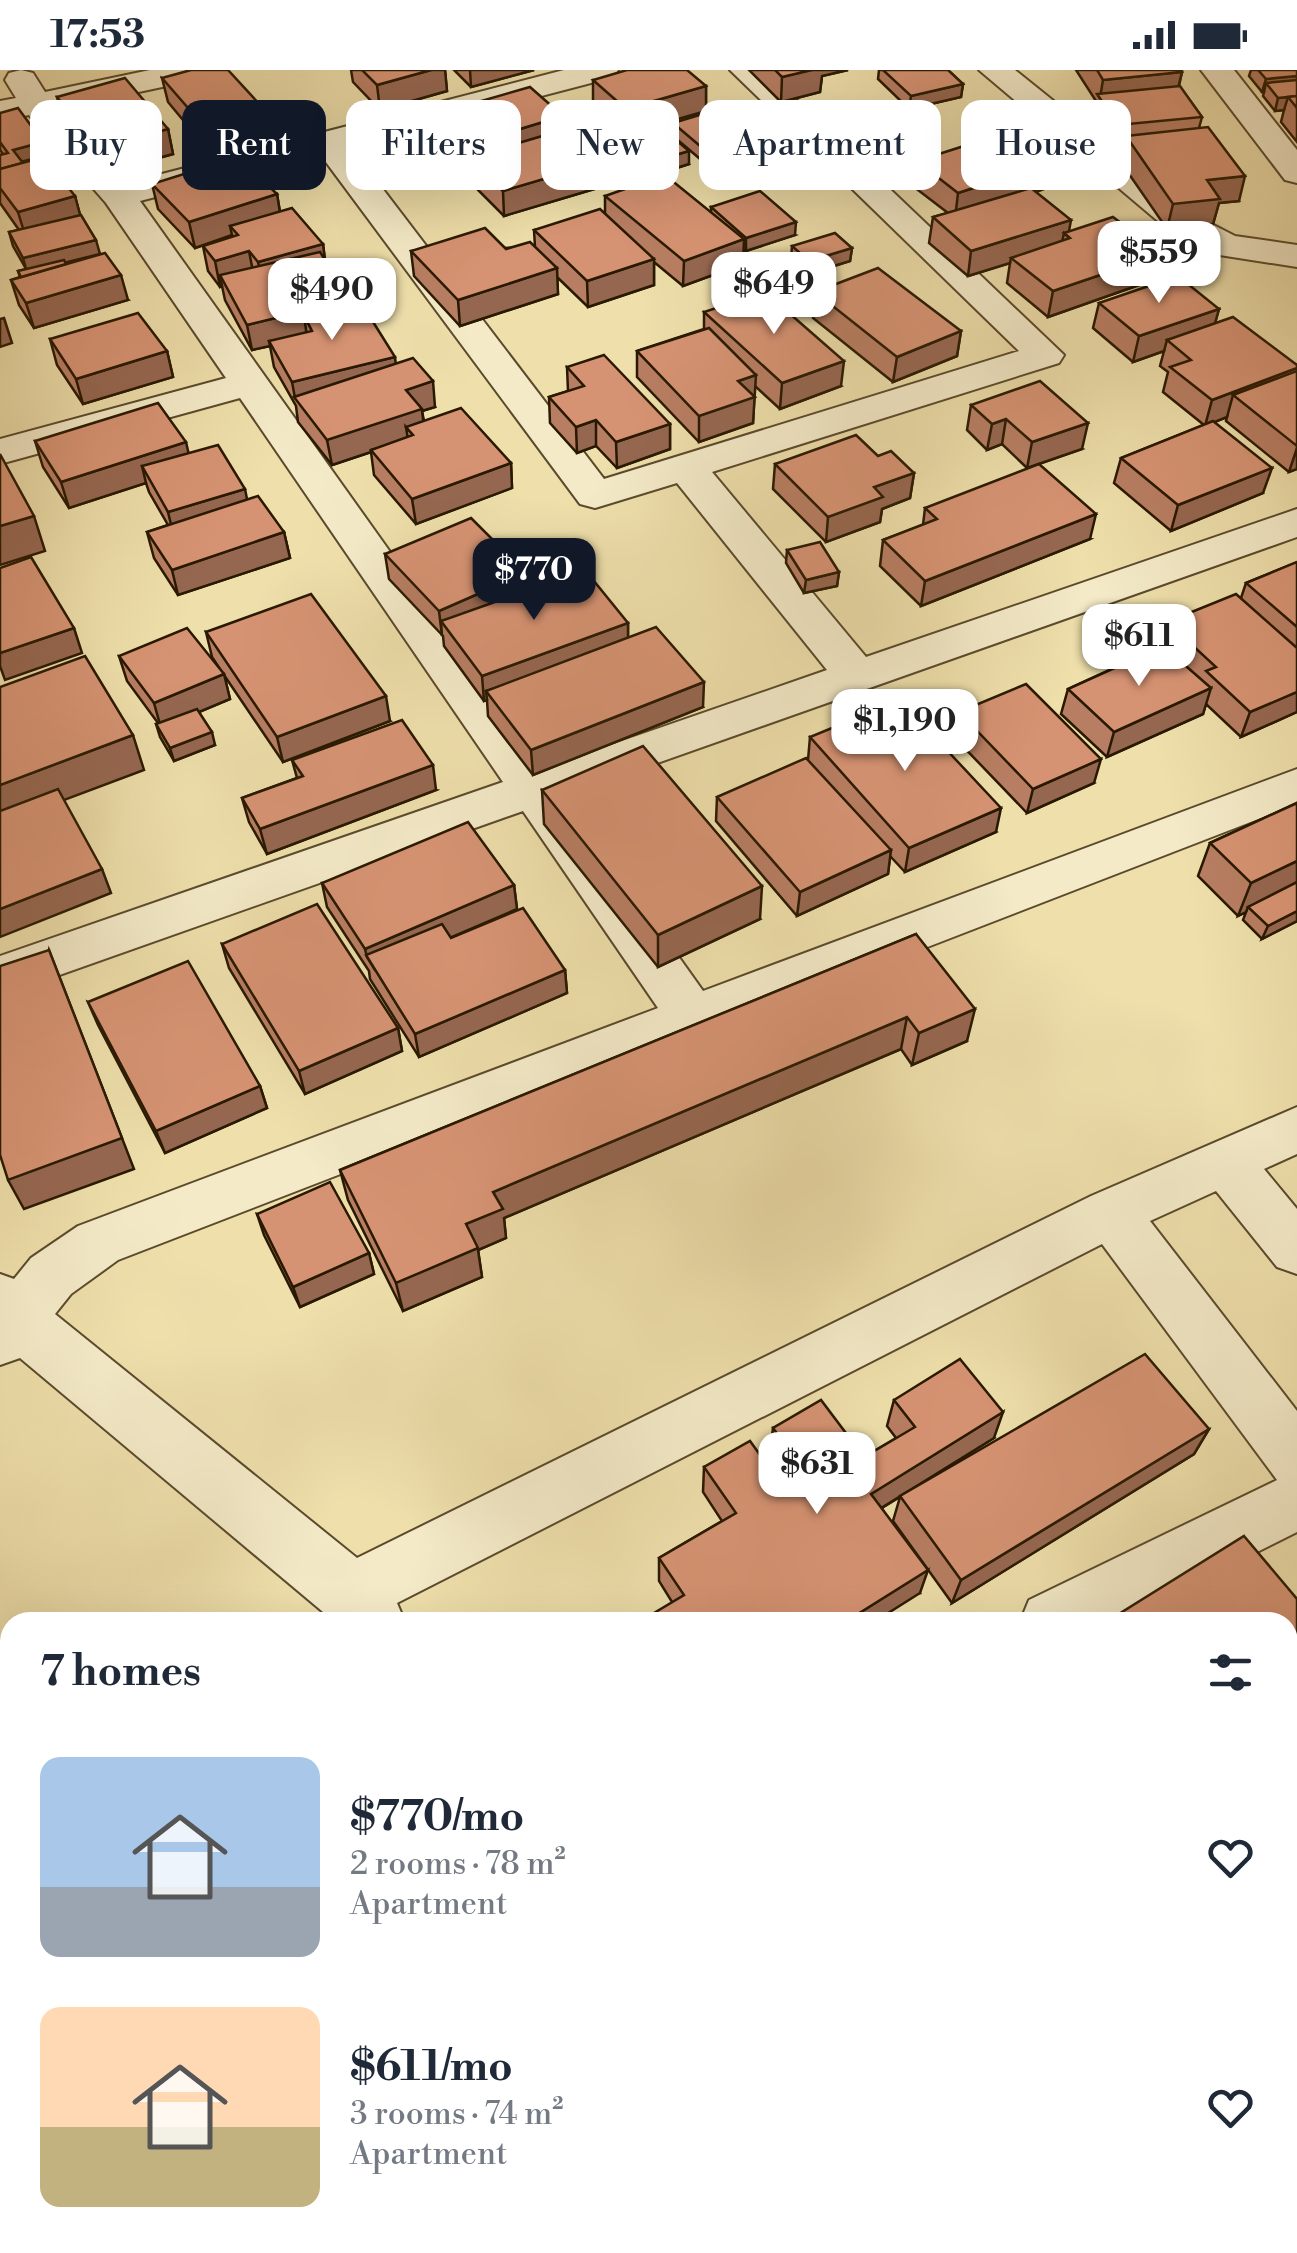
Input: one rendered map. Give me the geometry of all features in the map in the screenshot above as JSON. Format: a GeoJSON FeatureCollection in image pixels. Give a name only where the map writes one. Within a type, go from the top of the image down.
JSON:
{"type":"FeatureCollection","features":[{"type":"Feature","properties":{"kind":"street"},"geometry":{"type":"LineString","coordinates":[[15,70],[34,100]]}},
{"type":"Feature","properties":{"kind":"street"},"geometry":{"type":"LineString","coordinates":[[51,100],[196,70]]}},
{"type":"Feature","properties":{"kind":"street"},"geometry":{"type":"LineString","coordinates":[[119,196],[602,70]]}},
{"type":"Feature","properties":{"kind":"street"},"geometry":{"type":"LineString","coordinates":[[328,142],[595,495],[1046,355],[746,70]]}},
{"type":"Feature","properties":{"kind":"street"},"geometry":{"type":"LineString","coordinates":[[995,70],[1185,225],[1226,246],[1297,256]]}},
{"type":"Feature","properties":{"kind":"street"},"geometry":{"type":"LineString","coordinates":[[1217,70],[1297,174]]}},
{"type":"Feature","properties":{"kind":"street"},"geometry":{"type":"LineString","coordinates":[[0,111],[30,104]]}},
{"type":"Feature","properties":{"kind":"street"},"geometry":{"type":"LineString","coordinates":[[114,190],[693,1017]]}},
{"type":"Feature","properties":{"kind":"street"},"geometry":{"type":"LineString","coordinates":[[0,452],[250,383]]}},
{"type":"Feature","properties":{"kind":"street"},"geometry":{"type":"LineString","coordinates":[[686,467],[857,676]]}},
{"type":"Feature","properties":{"kind":"street"},"geometry":{"type":"LineString","coordinates":[[0,976],[1297,522]]}},
{"type":"Feature","properties":{"kind":"street"},"geometry":{"type":"LineString","coordinates":[[1297,786],[98,1243],[51,1276],[6,1318],[57,1355],[363,1608],[1111,1213],[1297,1129]]}},
{"type":"Feature","properties":{"kind":"street"},"geometry":{"type":"LineString","coordinates":[[1225,1162],[1297,1250]]}},
{"type":"Feature","properties":{"kind":"street"},"geometry":{"type":"LineString","coordinates":[[1111,1213],[1297,1459]]}},
{"type":"Feature","properties":{"kind":"street"},"geometry":{"type":"LineString","coordinates":[[1072,1612],[1297,1500]]}},
{"type":"Feature","properties":{"kind":"building"},"geometry":{"type":"Polygon","coordinates":[[[191,70],[228,70],[256,100],[182,101],[162,78],[191,70]]]}},
{"type":"Feature","properties":{"kind":"building"},"geometry":{"type":"Polygon","coordinates":[[[362,70],[431,70],[377,85],[362,70]]]}},
{"type":"Feature","properties":{"kind":"building"},"geometry":{"type":"Polygon","coordinates":[[[627,70],[687,70],[706,86],[657,100],[616,100],[593,80],[627,70]]]}},
{"type":"Feature","properties":{"kind":"building"},"geometry":{"type":"Polygon","coordinates":[[[775,70],[812,70],[782,77],[775,70]]]}},
{"type":"Feature","properties":{"kind":"building"},"geometry":{"type":"Polygon","coordinates":[[[883,70],[948,70],[963,84],[911,96],[883,70]]]}},
{"type":"Feature","properties":{"kind":"building"},"geometry":{"type":"Polygon","coordinates":[[[1097,70],[1181,70],[1182,72],[1103,80],[1097,70]]]}},
{"type":"Feature","properties":{"kind":"building"},"geometry":{"type":"Polygon","coordinates":[[[1258,70],[1297,70],[1297,76],[1266,79],[1258,70]]]}},
{"type":"Feature","properties":{"kind":"building"},"geometry":{"type":"Polygon","coordinates":[[[125,78],[144,100],[59,100],[57,97],[125,78]]]}},
{"type":"Feature","properties":{"kind":"building"},"geometry":{"type":"Polygon","coordinates":[[[1297,80],[1297,96],[1278,98],[1266,83],[1297,80]]]}},
{"type":"Feature","properties":{"kind":"building"},"geometry":{"type":"Polygon","coordinates":[[[1180,86],[1202,117],[1131,124],[1131,100],[1101,100],[1097,94],[1180,86]]]}},
{"type":"Feature","properties":{"kind":"building"},"geometry":{"type":"Polygon","coordinates":[[[530,87],[545,100],[541,100],[541,123],[521,129],[521,100],[484,100],[530,87]]]}},
{"type":"Feature","properties":{"kind":"building"},"geometry":{"type":"Polygon","coordinates":[[[18,108],[30,124],[30,145],[13,150],[23,163],[0,169],[0,155],[8,153],[0,142],[0,113],[18,108]]]}},
{"type":"Feature","properties":{"kind":"building"},"geometry":{"type":"Polygon","coordinates":[[[699,115],[699,145],[679,128],[679,121],[699,115]]]}},
{"type":"Feature","properties":{"kind":"building"},"geometry":{"type":"Polygon","coordinates":[[[1208,127],[1245,176],[1207,180],[1220,199],[1173,204],[1131,143],[1131,135],[1208,127]]]}},
{"type":"Feature","properties":{"kind":"building"},"geometry":{"type":"Polygon","coordinates":[[[541,136],[541,180],[521,186],[521,142],[541,136]]]}},
{"type":"Feature","properties":{"kind":"building"},"geometry":{"type":"Polygon","coordinates":[[[961,147],[961,190],[967,190],[958,193],[941,180],[941,153],[961,147]]]}},
{"type":"Feature","properties":{"kind":"building"},"geometry":{"type":"Polygon","coordinates":[[[30,161],[30,190],[70,190],[75,196],[18,212],[0,188],[0,169],[30,161]]]}},
{"type":"Feature","properties":{"kind":"building"},"geometry":{"type":"Polygon","coordinates":[[[182,175],[182,190],[273,190],[277,194],[189,222],[158,190],[162,190],[162,181],[182,175]]]}},
{"type":"Feature","properties":{"kind":"building"},"geometry":{"type":"Polygon","coordinates":[[[679,186],[744,239],[684,261],[605,196],[622,190],[679,190],[679,186]]]}},
{"type":"Feature","properties":{"kind":"building"},"geometry":{"type":"Polygon","coordinates":[[[1034,190],[1071,220],[971,251],[933,217],[1034,190]]]}},
{"type":"Feature","properties":{"kind":"building"},"geometry":{"type":"Polygon","coordinates":[[[760,191],[796,222],[746,238],[711,207],[760,191]]]}},
{"type":"Feature","properties":{"kind":"building"},"geometry":{"type":"Polygon","coordinates":[[[292,208],[323,244],[258,262],[249,251],[215,261],[203,246],[238,235],[230,226],[292,208]]]}},
{"type":"Feature","properties":{"kind":"building"},"geometry":{"type":"Polygon","coordinates":[[[600,209],[654,259],[587,281],[534,230],[600,209]]]}},
{"type":"Feature","properties":{"kind":"building"},"geometry":{"type":"Polygon","coordinates":[[[81,215],[96,240],[23,258],[9,232],[81,215]]]}},
{"type":"Feature","properties":{"kind":"building"},"geometry":{"type":"Polygon","coordinates":[[[1113,217],[1162,254],[1053,291],[1011,258],[1070,238],[1064,233],[1113,217]]]}},
{"type":"Feature","properties":{"kind":"building"},"geometry":{"type":"Polygon","coordinates":[[[485,228],[506,249],[530,242],[557,268],[458,300],[411,251],[485,228]]]}},
{"type":"Feature","properties":{"kind":"building"},"geometry":{"type":"Polygon","coordinates":[[[835,233],[852,248],[809,261],[792,246],[835,233]]]}},
{"type":"Feature","properties":{"kind":"building"},"geometry":{"type":"Polygon","coordinates":[[[320,252],[350,300],[247,325],[220,275],[320,252]]]}},
{"type":"Feature","properties":{"kind":"building"},"geometry":{"type":"Polygon","coordinates":[[[105,253],[121,275],[26,303],[11,280],[105,253]]]}},
{"type":"Feature","properties":{"kind":"building"},"geometry":{"type":"Polygon","coordinates":[[[64,260],[66,264],[21,277],[18,271],[64,260]]]}},
{"type":"Feature","properties":{"kind":"building"},"geometry":{"type":"Polygon","coordinates":[[[878,268],[961,331],[897,357],[815,292],[878,268]]]}},
{"type":"Feature","properties":{"kind":"building"},"geometry":{"type":"Polygon","coordinates":[[[1178,276],[1219,309],[1139,336],[1099,303],[1178,276]]]}},
{"type":"Feature","properties":{"kind":"building"},"geometry":{"type":"Polygon","coordinates":[[[765,292],[844,361],[782,383],[704,312],[765,292]]]}},
{"type":"Feature","properties":{"kind":"building"},"geometry":{"type":"Polygon","coordinates":[[[360,301],[395,357],[292,382],[269,341],[312,331],[304,315],[360,301]]]}},
{"type":"Feature","properties":{"kind":"building"},"geometry":{"type":"Polygon","coordinates":[[[138,313],[167,351],[76,379],[50,339],[138,313]]]}},
{"type":"Feature","properties":{"kind":"building"},"geometry":{"type":"Polygon","coordinates":[[[1233,317],[1297,368],[1212,400],[1170,367],[1191,360],[1167,340],[1233,317]]]}},
{"type":"Feature","properties":{"kind":"building"},"geometry":{"type":"Polygon","coordinates":[[[709,328],[756,375],[738,381],[755,397],[699,416],[637,351],[709,328]]]}},
{"type":"Feature","properties":{"kind":"building"},"geometry":{"type":"Polygon","coordinates":[[[604,355],[670,424],[616,442],[596,420],[576,427],[549,397],[584,386],[567,367],[604,355]]]}},
{"type":"Feature","properties":{"kind":"building"},"geometry":{"type":"Polygon","coordinates":[[[413,358],[433,381],[406,390],[422,409],[327,440],[294,397],[413,358]]]}},
{"type":"Feature","properties":{"kind":"building"},"geometry":{"type":"Polygon","coordinates":[[[1297,371],[1297,446],[1233,395],[1297,371]]]}},
{"type":"Feature","properties":{"kind":"building"},"geometry":{"type":"Polygon","coordinates":[[[1040,381],[1088,423],[1032,442],[1006,419],[992,424],[971,405],[1040,381]]]}},
{"type":"Feature","properties":{"kind":"building"},"geometry":{"type":"Polygon","coordinates":[[[158,403],[186,442],[61,482],[35,441],[158,403]]]}},
{"type":"Feature","properties":{"kind":"building"},"geometry":{"type":"Polygon","coordinates":[[[461,408],[511,463],[412,499],[371,450],[413,435],[406,427],[461,408]]]}},
{"type":"Feature","properties":{"kind":"building"},"geometry":{"type":"Polygon","coordinates":[[[1213,421],[1272,468],[1178,505],[1121,458],[1213,421]]]}},
{"type":"Feature","properties":{"kind":"building"},"geometry":{"type":"Polygon","coordinates":[[[856,435],[878,456],[891,451],[914,473],[874,487],[883,497],[828,517],[775,464],[856,435]]]}},
{"type":"Feature","properties":{"kind":"building"},"geometry":{"type":"Polygon","coordinates":[[[218,445],[245,489],[168,512],[142,466],[218,445]]]}},
{"type":"Feature","properties":{"kind":"building"},"geometry":{"type":"Polygon","coordinates":[[[0,454],[34,516],[0,526],[0,454]]]}},
{"type":"Feature","properties":{"kind":"building"},"geometry":{"type":"Polygon","coordinates":[[[1039,464],[1096,514],[925,581],[883,540],[937,519],[925,508],[1039,464]]]}},
{"type":"Feature","properties":{"kind":"building"},"geometry":{"type":"Polygon","coordinates":[[[258,496],[284,532],[172,570],[147,532],[258,496]]]}},
{"type":"Feature","properties":{"kind":"building"},"geometry":{"type":"Polygon","coordinates":[[[471,518],[526,573],[439,611],[385,554],[471,518]]]}},
{"type":"Feature","properties":{"kind":"building"},"geometry":{"type":"Polygon","coordinates":[[[820,542],[839,572],[806,580],[787,550],[820,542]]]}},
{"type":"Feature","properties":{"kind":"building"},"geometry":{"type":"Polygon","coordinates":[[[31,557],[74,628],[0,653],[0,568],[31,557]]]}},
{"type":"Feature","properties":{"kind":"building"},"geometry":{"type":"Polygon","coordinates":[[[1297,562],[1297,627],[1246,583],[1297,562]]]}},
{"type":"Feature","properties":{"kind":"building"},"geometry":{"type":"Polygon","coordinates":[[[585,570],[628,623],[482,676],[441,621],[585,570]]]}},
{"type":"Feature","properties":{"kind":"building"},"geometry":{"type":"Polygon","coordinates":[[[311,594],[386,696],[277,737],[206,632],[311,594]]]}},
{"type":"Feature","properties":{"kind":"building"},"geometry":{"type":"Polygon","coordinates":[[[1236,594],[1297,648],[1297,692],[1250,712],[1206,671],[1216,667],[1167,622],[1236,594]]]}},
{"type":"Feature","properties":{"kind":"building"},"geometry":{"type":"Polygon","coordinates":[[[656,627],[704,682],[531,750],[486,691],[656,627]]]}},
{"type":"Feature","properties":{"kind":"building"},"geometry":{"type":"Polygon","coordinates":[[[187,628],[224,674],[154,703],[119,656],[187,628]]]}},
{"type":"Feature","properties":{"kind":"building"},"geometry":{"type":"Polygon","coordinates":[[[1163,646],[1211,688],[1114,732],[1068,689],[1163,646]]]}},
{"type":"Feature","properties":{"kind":"building"},"geometry":{"type":"Polygon","coordinates":[[[85,656],[133,735],[0,785],[0,687],[85,656]]]}},
{"type":"Feature","properties":{"kind":"building"},"geometry":{"type":"Polygon","coordinates":[[[1026,684],[1101,759],[1033,789],[959,712],[1026,684]]]}},
{"type":"Feature","properties":{"kind":"building"},"geometry":{"type":"Polygon","coordinates":[[[900,700],[1001,808],[909,848],[810,737],[900,700]]]}},
{"type":"Feature","properties":{"kind":"building"},"geometry":{"type":"Polygon","coordinates":[[[197,709],[212,732],[170,748],[156,724],[197,709]]]}},
{"type":"Feature","properties":{"kind":"building"},"geometry":{"type":"Polygon","coordinates":[[[402,720],[433,765],[260,829],[242,798],[303,776],[292,760],[402,720]]]}},
{"type":"Feature","properties":{"kind":"building"},"geometry":{"type":"Polygon","coordinates":[[[643,746],[762,886],[658,935],[542,790],[643,746]]]}},
{"type":"Feature","properties":{"kind":"building"},"geometry":{"type":"Polygon","coordinates":[[[806,758],[891,850],[800,892],[717,797],[806,758]]]}},
{"type":"Feature","properties":{"kind":"building"},"geometry":{"type":"Polygon","coordinates":[[[58,789],[102,869],[0,909],[0,811],[58,789]]]}},
{"type":"Feature","properties":{"kind":"building"},"geometry":{"type":"Polygon","coordinates":[[[1297,803],[1297,861],[1251,883],[1210,843],[1297,803]]]}},
{"type":"Feature","properties":{"kind":"building"},"geometry":{"type":"Polygon","coordinates":[[[468,822],[514,885],[365,949],[322,883],[468,822]]]}},
{"type":"Feature","properties":{"kind":"building"},"geometry":{"type":"Polygon","coordinates":[[[1297,882],[1297,911],[1268,926],[1248,907],[1297,882]]]}},
{"type":"Feature","properties":{"kind":"building"},"geometry":{"type":"Polygon","coordinates":[[[317,904],[398,1028],[299,1071],[222,944],[317,904]]]}},
{"type":"Feature","properties":{"kind":"building"},"geometry":{"type":"Polygon","coordinates":[[[523,908],[565,970],[415,1034],[366,955],[442,924],[451,938],[523,908]]]}},
{"type":"Feature","properties":{"kind":"building"},"geometry":{"type":"Polygon","coordinates":[[[916,934],[975,1009],[919,1033],[907,1017],[493,1192],[503,1209],[466,1224],[478,1248],[396,1283],[340,1170],[916,934]]]}},
{"type":"Feature","properties":{"kind":"building"},"geometry":{"type":"Polygon","coordinates":[[[49,950],[122,1138],[8,1180],[0,1155],[0,966],[49,950]]]}},
{"type":"Feature","properties":{"kind":"building"},"geometry":{"type":"Polygon","coordinates":[[[188,961],[260,1086],[156,1131],[88,1002],[188,961]]]}},
{"type":"Feature","properties":{"kind":"building"},"geometry":{"type":"Polygon","coordinates":[[[330,1182],[369,1253],[293,1287],[257,1214],[330,1182]]]}},
{"type":"Feature","properties":{"kind":"building"},"geometry":{"type":"Polygon","coordinates":[[[1145,1354],[1209,1429],[961,1580],[900,1496],[1145,1354]]]}},
{"type":"Feature","properties":{"kind":"building"},"geometry":{"type":"Polygon","coordinates":[[[960,1359],[1003,1412],[871,1494],[928,1570],[861,1612],[656,1612],[684,1595],[659,1558],[736,1513],[704,1467],[750,1441],[779,1481],[802,1467],[773,1428],[821,1400],[864,1457],[915,1427],[894,1400],[960,1359]]]}},
{"type":"Feature","properties":{"kind":"building"},"geometry":{"type":"Polygon","coordinates":[[[1244,1536],[1297,1599],[1297,1612],[1122,1612],[1244,1536]]]}}]}
